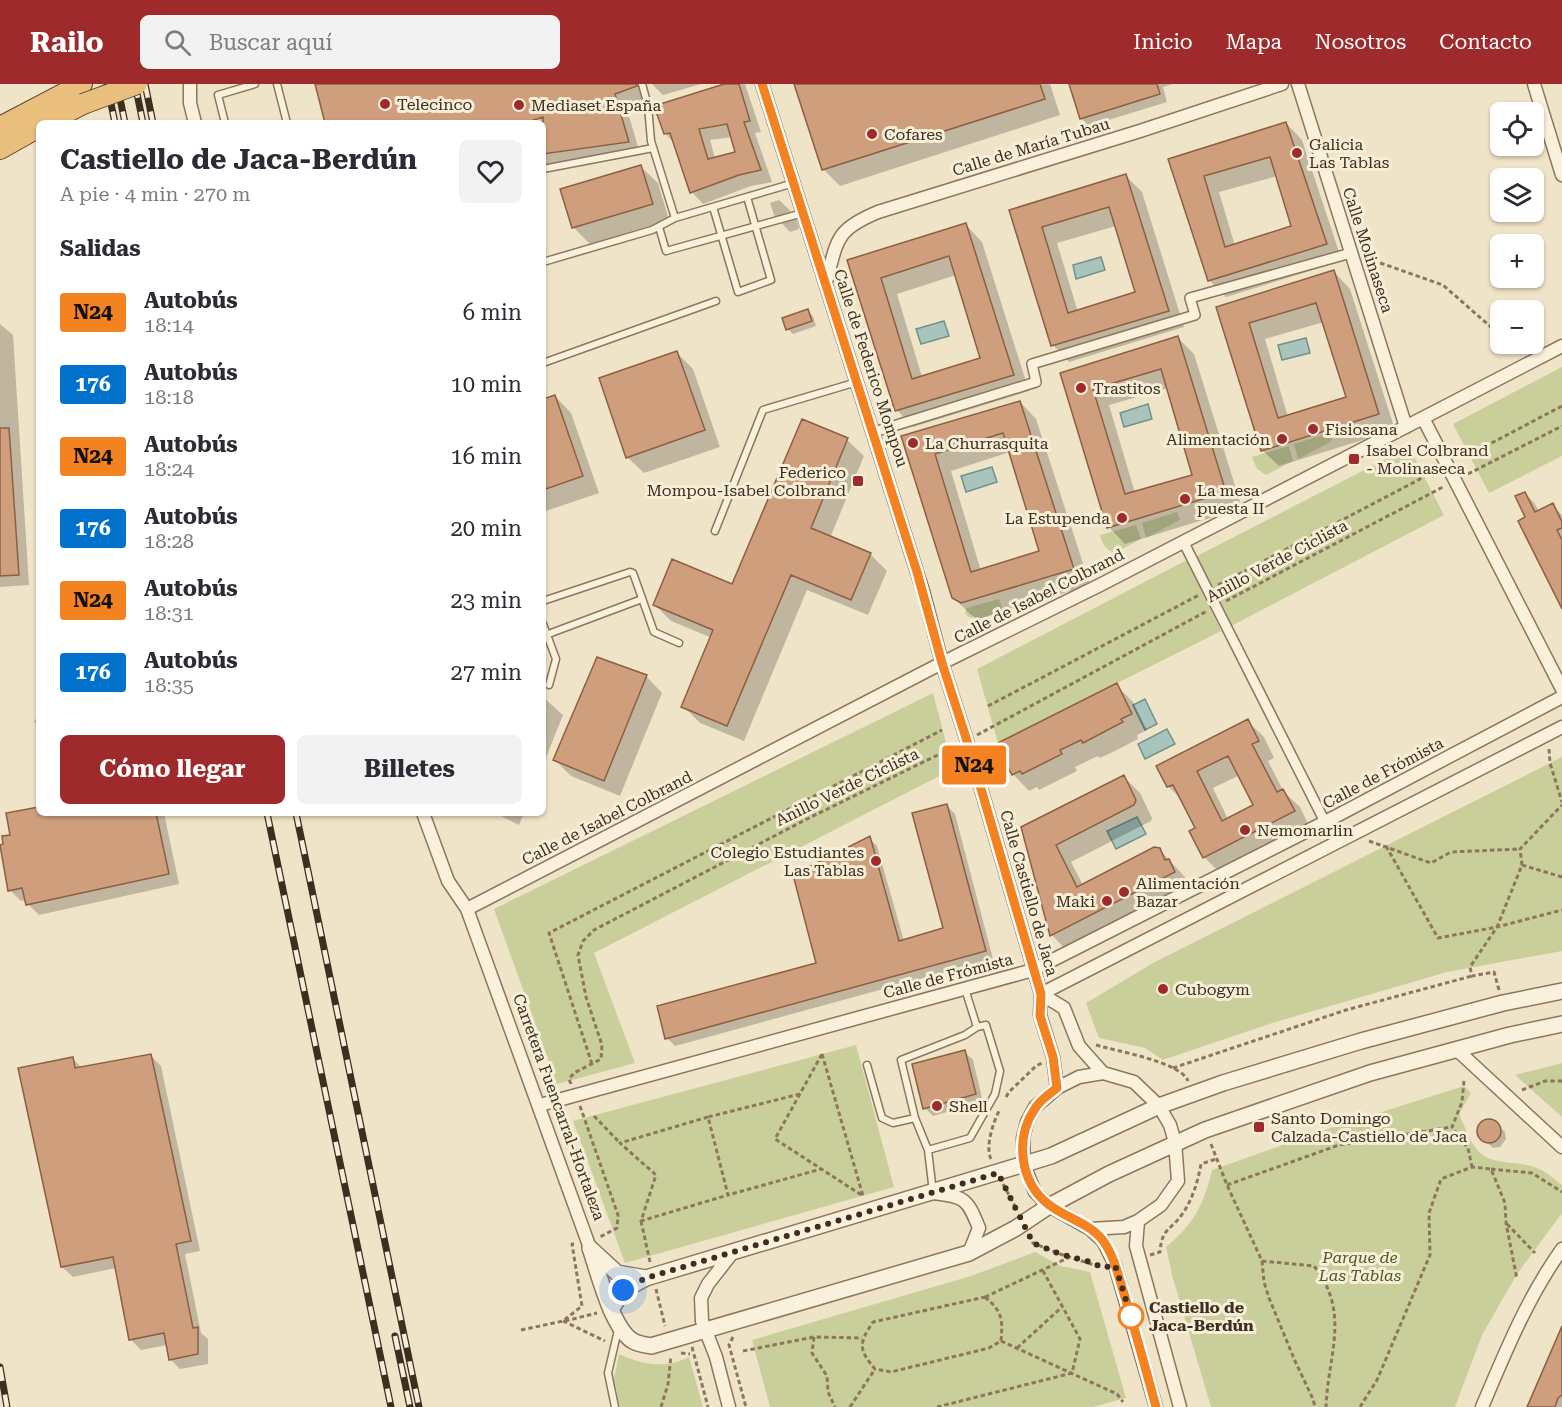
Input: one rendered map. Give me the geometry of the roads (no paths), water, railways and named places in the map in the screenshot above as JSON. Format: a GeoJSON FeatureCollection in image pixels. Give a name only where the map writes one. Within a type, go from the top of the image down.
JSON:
{"type":"FeatureCollection","features":[{"type":"Feature","properties":{"kind":"highway"},"geometry":{"type":"LineString","coordinates":[[0,127],[81,84]]}},
{"type":"Feature","properties":{"kind":"highway"},"geometry":{"type":"LineString","coordinates":[[52,120],[83,104],[137,84]]}},
{"type":"Feature","properties":{"kind":"highway"},"geometry":{"type":"LineString","coordinates":[[0,149],[36,129]]}},
{"type":"Feature","properties":{"kind":"street"},"geometry":{"type":"LineString","coordinates":[[190,84],[190,104],[194,120]]}},
{"type":"Feature","properties":{"kind":"street","name":"Calle de Federico Mompou"},"geometry":{"type":"LineString","coordinates":[[762,84],[874,432],[923,591],[942,663]]}},
{"type":"Feature","properties":{"kind":"street","name":"Calle de María Tubau"},"geometry":{"type":"LineString","coordinates":[[826,282],[834,253],[845,229],[861,219],[1282,84]]}},
{"type":"Feature","properties":{"kind":"street","name":"Calle Molinaseca"},"geometry":{"type":"LineString","coordinates":[[1298,84],[1406,427]]}},
{"type":"Feature","properties":{"kind":"street"},"geometry":{"type":"LineString","coordinates":[[1534,84],[1562,175]]}},
{"type":"Feature","properties":{"kind":"street"},"geometry":{"type":"LineString","coordinates":[[874,432],[1036,382],[1032,364],[1196,315],[1190,298],[1351,253]]}},
{"type":"Feature","properties":{"kind":"street","name":"Calle de Isabel Colbrand"},"geometry":{"type":"LineString","coordinates":[[467,909],[1562,346]]}},
{"type":"Feature","properties":{"kind":"street"},"geometry":{"type":"LineString","coordinates":[[1423,418],[1562,689]]}},
{"type":"Feature","properties":{"kind":"street"},"geometry":{"type":"LineString","coordinates":[[1183,541],[1325,822]]}},
{"type":"Feature","properties":{"kind":"street","name":"Calle Castiello de Jaca"},"geometry":{"type":"LineString","coordinates":[[942,663],[1041,994],[1040,1016],[1053,1057],[1057,1088]]}},
{"type":"Feature","properties":{"kind":"street","name":"Calle de Frómista"},"geometry":{"type":"LineString","coordinates":[[540,1105],[1033,970],[1325,822],[1562,697]]}},
{"type":"Feature","properties":{"kind":"street"},"geometry":{"type":"LineString","coordinates":[[1041,994],[1562,727]]}},
{"type":"Feature","properties":{"kind":"street","name":"Carretera Fuencarral-Hortaleza"},"geometry":{"type":"LineString","coordinates":[[424,816],[448,881],[467,909],[540,1105],[611,1310],[619,1326],[632,1341],[651,1346],[969,1253],[1049,1206],[1175,1142],[1205,1130],[1370,1073],[1456,1049],[1562,1024]]}},
{"type":"Feature","properties":{"kind":"street"},"geometry":{"type":"LineString","coordinates":[[611,1310],[623,1290],[646,1278],[1051,1156],[1192,1093],[1361,1041],[1503,1003],[1562,991]]}},
{"type":"Feature","properties":{"kind":"street","name":"Calle Castiello de Jaca"},"geometry":{"type":"LineString","coordinates":[[1041,994],[1064,1008],[1079,1046],[1103,1072],[1134,1082],[1159,1106],[1170,1125],[1175,1142],[1178,1181],[1161,1205],[1124,1227],[1090,1229]]}},
{"type":"Feature","properties":{"kind":"street"},"geometry":{"type":"LineString","coordinates":[[1456,1049],[1562,1147]]}},
{"type":"Feature","properties":{"kind":"street"},"geometry":{"type":"LineString","coordinates":[[1103,1072],[1078,1077],[1057,1088],[1035,1107],[1027,1122],[1023,1138],[1024,1165],[1035,1192],[1049,1206],[1090,1229],[1103,1241],[1115,1265],[1156,1407]]}},
{"type":"Feature","properties":{"kind":"street"},"geometry":{"type":"LineString","coordinates":[[933,1193],[957,1196],[970,1207],[979,1228],[969,1253]]}},
{"type":"Feature","properties":{"kind":"street"},"geometry":{"type":"LineString","coordinates":[[1137,1221],[1136,1246],[1180,1407]]}},
{"type":"Feature","properties":{"kind":"street"},"geometry":{"type":"LineString","coordinates":[[589,1244],[617,1274],[646,1278]]}},
{"type":"Feature","properties":{"kind":"street"},"geometry":{"type":"LineString","coordinates":[[1482,1407],[1520,1318],[1562,1250]]}},
{"type":"Feature","properties":{"kind":"street"},"geometry":{"type":"LineString","coordinates":[[729,1407],[716,1357],[702,1321],[701,1298],[708,1284],[733,1252]]}},
{"type":"Feature","properties":{"kind":"lane"},"geometry":{"type":"LineString","coordinates":[[224,120],[218,95],[255,84]]}},
{"type":"Feature","properties":{"kind":"lane"},"geometry":{"type":"LineString","coordinates":[[277,84],[286,120]]}},
{"type":"Feature","properties":{"kind":"lane"},"geometry":{"type":"LineString","coordinates":[[642,84],[648,106],[653,148],[675,218]]}},
{"type":"Feature","properties":{"kind":"lane"},"geometry":{"type":"LineString","coordinates":[[546,168],[653,148]]}},
{"type":"Feature","properties":{"kind":"lane"},"geometry":{"type":"LineString","coordinates":[[546,261],[659,227],[675,218],[794,183]]}},
{"type":"Feature","properties":{"kind":"lane"},"geometry":{"type":"LineString","coordinates":[[713,207],[738,292],[771,280],[747,197]]}},
{"type":"Feature","properties":{"kind":"lane"},"geometry":{"type":"LineString","coordinates":[[659,227],[666,251],[804,213]]}},
{"type":"Feature","properties":{"kind":"lane"},"geometry":{"type":"LineString","coordinates":[[546,362],[716,301]]}},
{"type":"Feature","properties":{"kind":"lane"},"geometry":{"type":"LineString","coordinates":[[715,531],[763,410],[858,381]]}},
{"type":"Feature","properties":{"kind":"lane"},"geometry":{"type":"LineString","coordinates":[[546,600],[627,571],[633,573],[654,632],[679,643]]}},
{"type":"Feature","properties":{"kind":"lane"},"geometry":{"type":"LineString","coordinates":[[546,635],[642,599]]}},
{"type":"Feature","properties":{"kind":"lane"},"geometry":{"type":"LineString","coordinates":[[546,637],[556,659],[549,685]]}},
{"type":"Feature","properties":{"kind":"lane"},"geometry":{"type":"LineString","coordinates":[[965,988],[977,1027]]}},
{"type":"Feature","properties":{"kind":"lane"},"geometry":{"type":"LineString","coordinates":[[928,1149],[970,1138],[995,1094],[1000,1071],[986,1025],[901,1060],[915,1118],[928,1149],[933,1193]]}},
{"type":"Feature","properties":{"kind":"lane"},"geometry":{"type":"LineString","coordinates":[[867,1065],[882,1118],[893,1123],[915,1118]]}},
{"type":"Feature","properties":{"kind":"lane"},"geometry":{"type":"LineString","coordinates":[[615,1407],[608,1373],[619,1326]]}},
{"type":"Feature","properties":{"kind":"water"},"geometry":{"type":"Polygon","coordinates":[[[1101,257],[1105,270],[1076,279],[1073,265],[1101,257]]]}},
{"type":"Feature","properties":{"kind":"water"},"geometry":{"type":"Polygon","coordinates":[[[944,321],[949,336],[921,344],[916,329],[944,321]]]}},
{"type":"Feature","properties":{"kind":"water"},"geometry":{"type":"Polygon","coordinates":[[[1306,338],[1310,353],[1282,360],[1278,345],[1306,338]]]}},
{"type":"Feature","properties":{"kind":"water"},"geometry":{"type":"Polygon","coordinates":[[[1148,404],[1152,419],[1124,427],[1120,413],[1148,404]]]}},
{"type":"Feature","properties":{"kind":"water"},"geometry":{"type":"Polygon","coordinates":[[[992,467],[997,482],[966,492],[961,476],[992,467]]]}},
{"type":"Feature","properties":{"kind":"water"},"geometry":{"type":"Polygon","coordinates":[[[1145,699],[1157,724],[1145,730],[1133,705],[1145,699]]]}},
{"type":"Feature","properties":{"kind":"water"},"geometry":{"type":"Polygon","coordinates":[[[1167,729],[1175,744],[1145,759],[1138,744],[1167,729]]]}},
{"type":"Feature","properties":{"kind":"water"},"geometry":{"type":"Polygon","coordinates":[[[1137,817],[1146,834],[1116,849],[1107,831],[1137,817]]]}},
{"type":"Feature","properties":{"kind":"railway"},"geometry":{"type":"LineString","coordinates":[[107,84],[114,120]]}},
{"type":"Feature","properties":{"kind":"railway"},"geometry":{"type":"LineString","coordinates":[[117,84],[124,120]]}},
{"type":"Feature","properties":{"kind":"railway"},"geometry":{"type":"LineString","coordinates":[[135,84],[142,120]]}},
{"type":"Feature","properties":{"kind":"railway"},"geometry":{"type":"LineString","coordinates":[[145,84],[152,120]]}},
{"type":"Feature","properties":{"kind":"railway"},"geometry":{"type":"LineString","coordinates":[[268,816],[391,1407]]}},
{"type":"Feature","properties":{"kind":"railway"},"geometry":{"type":"LineString","coordinates":[[297,816],[419,1407]]}},
{"type":"Feature","properties":{"kind":"railway"},"geometry":{"type":"LineString","coordinates":[[395,1336],[410,1407]]}},
{"type":"Feature","properties":{"kind":"railway"},"geometry":{"type":"LineString","coordinates":[[0,1367],[7,1407]]}},
{"type":"Feature","properties":{"kind":"place","name":"Telecinco"},"geometry":{"type":"Point","coordinates":[385,104]}},
{"type":"Feature","properties":{"kind":"place","name":"Mediaset España"},"geometry":{"type":"Point","coordinates":[519,105]}},
{"type":"Feature","properties":{"kind":"place","name":"Cofares"},"geometry":{"type":"Point","coordinates":[872,134]}},
{"type":"Feature","properties":{"kind":"place","name":"Galicia Las Tablas"},"geometry":{"type":"Point","coordinates":[1297,153]}},
{"type":"Feature","properties":{"kind":"place","name":"Trastitos"},"geometry":{"type":"Point","coordinates":[1081,388]}},
{"type":"Feature","properties":{"kind":"place","name":"Fisiosana"},"geometry":{"type":"Point","coordinates":[1313,429]}},
{"type":"Feature","properties":{"kind":"place","name":"Alimentación"},"geometry":{"type":"Point","coordinates":[1282,439]}},
{"type":"Feature","properties":{"kind":"place","name":"La Churrasquita"},"geometry":{"type":"Point","coordinates":[913,443]}},
{"type":"Feature","properties":{"kind":"place","name":"Isabel Colbrand - Molinaseca"},"geometry":{"type":"Point","coordinates":[1354,459]}},
{"type":"Feature","properties":{"kind":"place","name":"Federico Mompou-Isabel Colbrand"},"geometry":{"type":"Point","coordinates":[858,481]}},
{"type":"Feature","properties":{"kind":"place","name":"La mesa puesta II"},"geometry":{"type":"Point","coordinates":[1185,499]}},
{"type":"Feature","properties":{"kind":"place","name":"La Estupenda"},"geometry":{"type":"Point","coordinates":[1122,518]}},
{"type":"Feature","properties":{"kind":"place","name":"Nemomarlin"},"geometry":{"type":"Point","coordinates":[1245,830]}},
{"type":"Feature","properties":{"kind":"place","name":"Colegio Estudiantes Las Tablas"},"geometry":{"type":"Point","coordinates":[876,861]}},
{"type":"Feature","properties":{"kind":"place","name":"Alimentación Bazar"},"geometry":{"type":"Point","coordinates":[1124,892]}},
{"type":"Feature","properties":{"kind":"place","name":"Maki"},"geometry":{"type":"Point","coordinates":[1107,901]}},
{"type":"Feature","properties":{"kind":"place","name":"Cubogym"},"geometry":{"type":"Point","coordinates":[1163,989]}},
{"type":"Feature","properties":{"kind":"place","name":"Shell"},"geometry":{"type":"Point","coordinates":[937,1106]}},
{"type":"Feature","properties":{"kind":"place","name":"Santo Domingo Calzada-Castiello de Jaca"},"geometry":{"type":"Point","coordinates":[1259,1127]}},
{"type":"Feature","properties":{"kind":"place","name":"Castiello de Jaca-Berdún"},"geometry":{"type":"Point","coordinates":[1131,1316]}},
{"type":"Feature","properties":{"kind":"park label","name":"Parque de Las Tablas"},"geometry":{"type":"Point","coordinates":[1360,1266]}}]}
